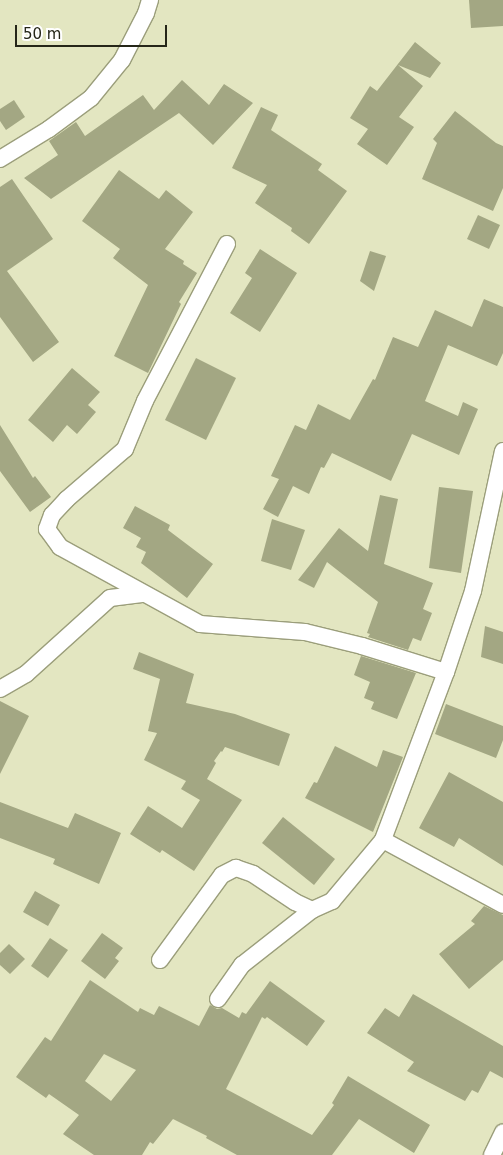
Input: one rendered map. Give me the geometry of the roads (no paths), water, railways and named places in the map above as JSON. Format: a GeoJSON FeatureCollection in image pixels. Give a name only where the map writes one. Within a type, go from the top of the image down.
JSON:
{"type":"FeatureCollection","features":[{"type":"Feature","properties":{"kind":"street"},"geometry":{"type":"LineString","coordinates":[[0,159],[49,129],[91,98],[122,60],[146,14],[150,0]]}},
{"type":"Feature","properties":{"kind":"street"},"geometry":{"type":"LineString","coordinates":[[227,244],[145,401],[125,449],[67,499],[52,515],[46,529],[60,547],[200,624],[305,632],[362,646],[446,672]]}},
{"type":"Feature","properties":{"kind":"street"},"geometry":{"type":"LineString","coordinates":[[218,999],[242,965],[312,910],[332,901],[383,840],[446,672],[473,591],[503,452]]}},
{"type":"Feature","properties":{"kind":"street"},"geometry":{"type":"LineString","coordinates":[[0,689],[26,674],[110,598],[144,594]]}},
{"type":"Feature","properties":{"kind":"street"},"geometry":{"type":"LineString","coordinates":[[383,840],[503,905]]}},
{"type":"Feature","properties":{"kind":"street"},"geometry":{"type":"LineString","coordinates":[[160,960],[222,875],[236,868],[252,874],[295,902],[312,910]]}},
{"type":"Feature","properties":{"kind":"street"},"geometry":{"type":"LineString","coordinates":[[492,1155],[503,1132]]}}]}
